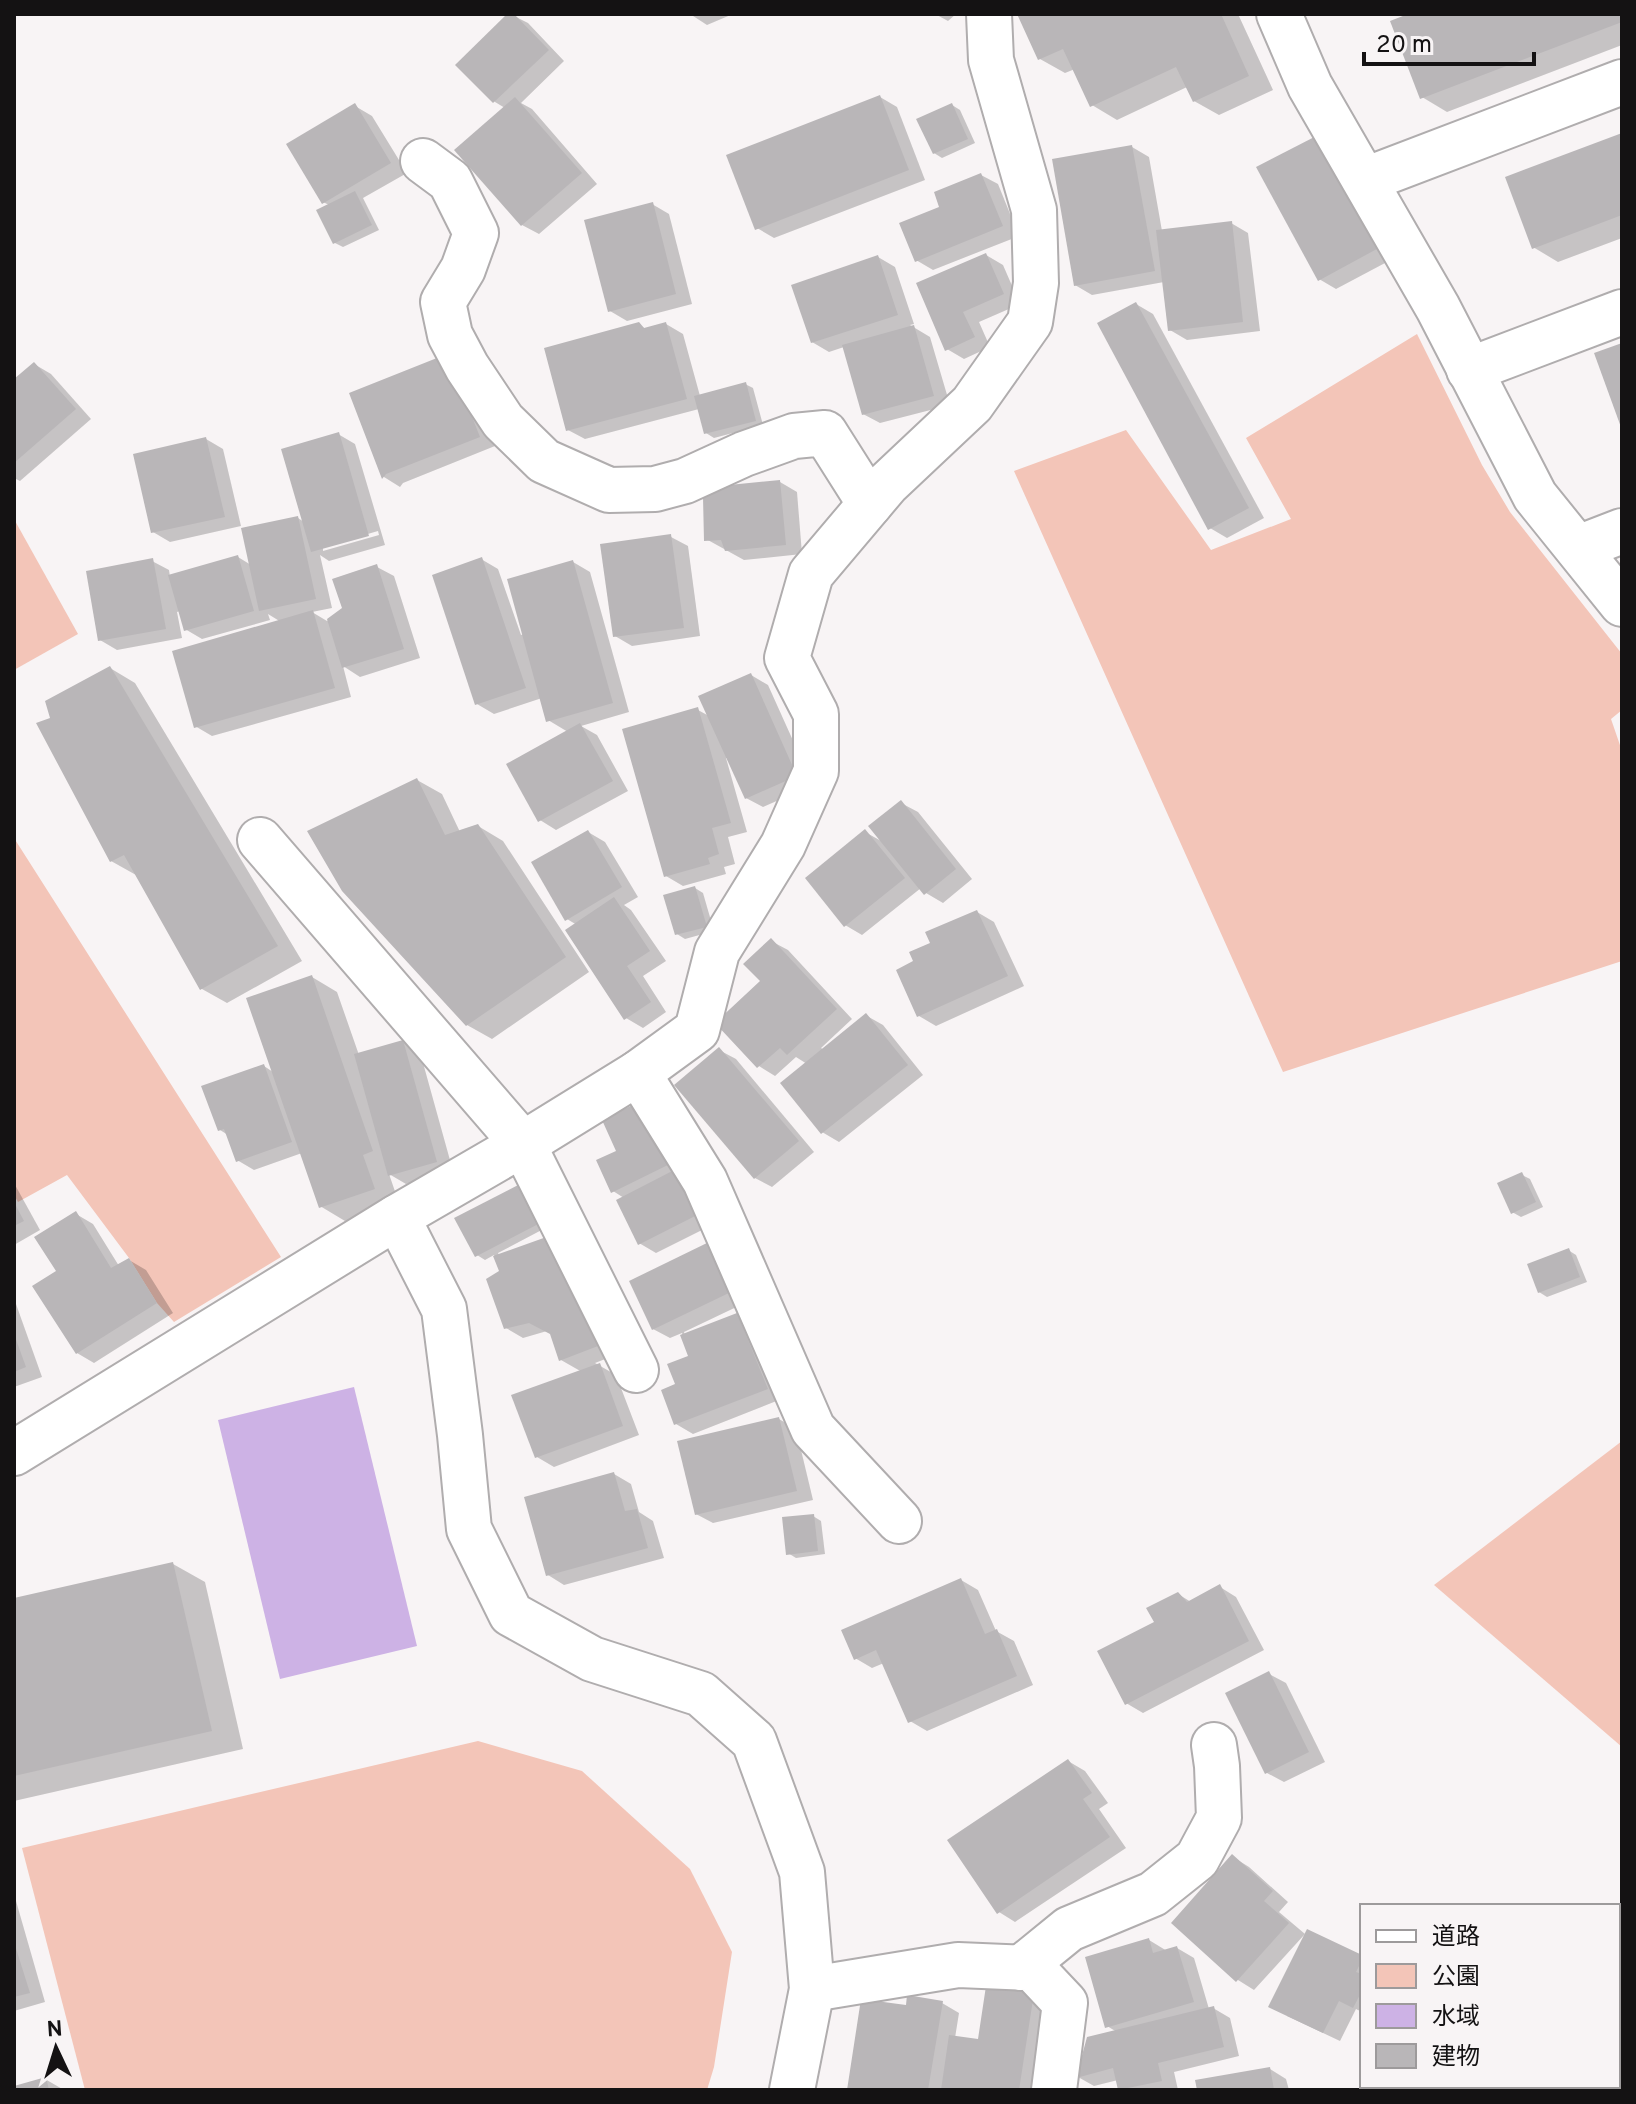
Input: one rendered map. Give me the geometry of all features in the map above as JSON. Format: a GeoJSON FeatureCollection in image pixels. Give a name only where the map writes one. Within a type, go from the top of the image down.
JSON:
{"type":"FeatureCollection","features":[{"type":"Feature","properties":{"kind":"street"},"geometry":{"type":"LineString","coordinates":[[14,1453],[638,1073],[697,1030],[717,952],[783,845],[816,771],[816,714],[787,658],[811,574],[887,484],[972,404],[1030,322],[1036,283],[1034,210],[991,60],[989,14]]}},
{"type":"Feature","properties":{"kind":"street"},"geometry":{"type":"LineString","coordinates":[[1279,14],[1310,86],[1438,308],[1535,496],[1622,604]]}},
{"type":"Feature","properties":{"kind":"street"},"geometry":{"type":"LineString","coordinates":[[1365,180],[1622,82]]}},
{"type":"Feature","properties":{"kind":"street"},"geometry":{"type":"LineString","coordinates":[[423,161],[450,181],[476,233],[463,269],[443,302],[450,335],[503,421],[544,461],[609,490],[655,489],[685,481],[744,454],[794,436],[825,433],[870,504]]}},
{"type":"Feature","properties":{"kind":"street"},"geometry":{"type":"LineString","coordinates":[[1469,370],[1622,312]]}},
{"type":"Feature","properties":{"kind":"street"},"geometry":{"type":"LineString","coordinates":[[1578,548],[1622,531]]}},
{"type":"Feature","properties":{"kind":"street"},"geometry":{"type":"LineString","coordinates":[[260,840],[523,1144],[636,1370]]}},
{"type":"Feature","properties":{"kind":"street"},"geometry":{"type":"LineString","coordinates":[[638,1073],[705,1181],[813,1429],[899,1521]]}},
{"type":"Feature","properties":{"kind":"street"},"geometry":{"type":"LineString","coordinates":[[397,1217],[444,1309],[469,1529],[511,1614],[592,1659],[701,1694],[754,1741],[802,1872],[812,1989],[792,2090]]}},
{"type":"Feature","properties":{"kind":"street"},"geometry":{"type":"LineString","coordinates":[[1021,1968],[1069,1929],[1153,1894],[1197,1859],[1219,1818],[1214,1745]]}},
{"type":"Feature","properties":{"kind":"street"},"geometry":{"type":"LineString","coordinates":[[812,1989],[958,1965],[1032,1968],[1065,2003],[1054,2090]]}},
{"type":"Feature","properties":{"kind":"green space"},"geometry":{"type":"Polygon","coordinates":[[[1417,334],[1482,465],[1510,512],[1622,654],[1622,710],[1611,719],[1622,751],[1622,961],[1283,1072],[1014,471],[1126,430],[1211,550],[1291,519],[1246,438],[1417,334]]]}},
{"type":"Feature","properties":{"kind":"green space"},"geometry":{"type":"Polygon","coordinates":[[[14,519],[78,634],[14,670],[14,519]]]}},
{"type":"Feature","properties":{"kind":"green space"},"geometry":{"type":"Polygon","coordinates":[[[14,838],[281,1257],[174,1322],[157,1303],[129,1258],[67,1175],[18,1202],[14,1195],[14,838]]]}},
{"type":"Feature","properties":{"kind":"green space"},"geometry":{"type":"Polygon","coordinates":[[[1622,1441],[1622,1747],[1434,1585],[1622,1441]]]}},
{"type":"Feature","properties":{"kind":"green space"},"geometry":{"type":"Polygon","coordinates":[[[478,1741],[582,1771],[690,1869],[732,1952],[714,2067],[707,2090],[85,2090],[22,1848],[478,1741]]]}},
{"type":"Feature","properties":{"kind":"water"},"geometry":{"type":"Polygon","coordinates":[[[354,1387],[417,1646],[280,1679],[218,1420],[354,1387]]]}},
{"type":"Feature","properties":{"kind":"building"},"geometry":{"type":"Polygon","coordinates":[[[507,14],[514,14],[549,50],[493,103],[455,65],[507,14]]]}},
{"type":"Feature","properties":{"kind":"building"},"geometry":{"type":"Polygon","coordinates":[[[1017,14],[1221,14],[1249,76],[1193,102],[1176,67],[1090,107],[1063,49],[1038,60],[1017,14]]]}},
{"type":"Feature","properties":{"kind":"building"},"geometry":{"type":"Polygon","coordinates":[[[1408,14],[1622,14],[1622,22],[1420,99],[1390,21],[1408,14]]]}},
{"type":"Feature","properties":{"kind":"building"},"geometry":{"type":"Polygon","coordinates":[[[880,95],[909,170],[755,230],[726,155],[880,95]]]}},
{"type":"Feature","properties":{"kind":"building"},"geometry":{"type":"Polygon","coordinates":[[[515,97],[582,173],[521,226],[454,150],[515,97]]]}},
{"type":"Feature","properties":{"kind":"building"},"geometry":{"type":"Polygon","coordinates":[[[355,103],[391,163],[322,204],[286,144],[355,103]]]}},
{"type":"Feature","properties":{"kind":"building"},"geometry":{"type":"Polygon","coordinates":[[[952,103],[968,139],[933,154],[916,119],[952,103]]]}},
{"type":"Feature","properties":{"kind":"building"},"geometry":{"type":"Polygon","coordinates":[[[1326,131],[1386,244],[1318,281],[1256,167],[1326,131]]]}},
{"type":"Feature","properties":{"kind":"building"},"geometry":{"type":"Polygon","coordinates":[[[1622,133],[1622,215],[1532,249],[1505,177],[1622,133]]]}},
{"type":"Feature","properties":{"kind":"building"},"geometry":{"type":"Polygon","coordinates":[[[1132,145],[1155,271],[1074,286],[1052,159],[1132,145]]]}},
{"type":"Feature","properties":{"kind":"building"},"geometry":{"type":"Polygon","coordinates":[[[981,173],[1003,226],[915,262],[899,223],[939,207],[934,192],[981,173]]]}},
{"type":"Feature","properties":{"kind":"building"},"geometry":{"type":"Polygon","coordinates":[[[355,191],[372,225],[333,244],[316,210],[355,191]]]}},
{"type":"Feature","properties":{"kind":"building"},"geometry":{"type":"Polygon","coordinates":[[[653,202],[676,294],[608,312],[584,220],[653,202]]]}},
{"type":"Feature","properties":{"kind":"building"},"geometry":{"type":"Polygon","coordinates":[[[1232,221],[1243,322],[1168,331],[1156,230],[1232,221]]]}},
{"type":"Feature","properties":{"kind":"building"},"geometry":{"type":"Polygon","coordinates":[[[986,253],[1004,294],[963,312],[975,337],[945,351],[916,283],[986,253]]]}},
{"type":"Feature","properties":{"kind":"building"},"geometry":{"type":"Polygon","coordinates":[[[878,255],[898,315],[811,343],[791,285],[878,255]]]}},
{"type":"Feature","properties":{"kind":"building"},"geometry":{"type":"Polygon","coordinates":[[[1136,302],[1249,508],[1208,530],[1097,323],[1136,302]]]}},
{"type":"Feature","properties":{"kind":"building"},"geometry":{"type":"Polygon","coordinates":[[[639,322],[644,328],[666,322],[687,399],[566,431],[544,348],[639,322]]]}},
{"type":"Feature","properties":{"kind":"building"},"geometry":{"type":"Polygon","coordinates":[[[914,325],[934,396],[862,415],[842,345],[914,325]]]}},
{"type":"Feature","properties":{"kind":"building"},"geometry":{"type":"Polygon","coordinates":[[[1622,343],[1622,430],[1594,353],[1622,343]]]}},
{"type":"Feature","properties":{"kind":"building"},"geometry":{"type":"Polygon","coordinates":[[[447,354],[480,437],[386,474],[382,479],[349,393],[447,354]]]}},
{"type":"Feature","properties":{"kind":"building"},"geometry":{"type":"Polygon","coordinates":[[[34,362],[76,409],[14,463],[14,379],[34,362]]]}},
{"type":"Feature","properties":{"kind":"building"},"geometry":{"type":"Polygon","coordinates":[[[746,382],[756,421],[704,434],[694,396],[746,382]]]}},
{"type":"Feature","properties":{"kind":"building"},"geometry":{"type":"Polygon","coordinates":[[[339,432],[369,536],[311,552],[281,449],[339,432]]]}},
{"type":"Feature","properties":{"kind":"building"},"geometry":{"type":"Polygon","coordinates":[[[206,437],[225,517],[151,533],[133,454],[206,437]]]}},
{"type":"Feature","properties":{"kind":"building"},"geometry":{"type":"Polygon","coordinates":[[[780,480],[786,545],[725,551],[721,540],[704,541],[703,497],[709,487],[780,480]]]}},
{"type":"Feature","properties":{"kind":"building"},"geometry":{"type":"Polygon","coordinates":[[[298,516],[316,599],[259,611],[241,528],[298,516]]]}},
{"type":"Feature","properties":{"kind":"building"},"geometry":{"type":"Polygon","coordinates":[[[671,534],[684,628],[613,637],[600,544],[671,534]]]}},
{"type":"Feature","properties":{"kind":"building"},"geometry":{"type":"Polygon","coordinates":[[[238,555],[254,611],[184,631],[168,575],[238,555]]]}},
{"type":"Feature","properties":{"kind":"building"},"geometry":{"type":"Polygon","coordinates":[[[482,557],[526,688],[475,705],[432,575],[482,557]]]}},
{"type":"Feature","properties":{"kind":"building"},"geometry":{"type":"Polygon","coordinates":[[[153,558],[166,629],[98,641],[86,571],[153,558]]]}},
{"type":"Feature","properties":{"kind":"building"},"geometry":{"type":"Polygon","coordinates":[[[573,560],[613,703],[546,722],[507,579],[573,560]]]}},
{"type":"Feature","properties":{"kind":"building"},"geometry":{"type":"Polygon","coordinates":[[[377,564],[404,649],[342,668],[327,619],[342,608],[332,579],[377,564]]]}},
{"type":"Feature","properties":{"kind":"building"},"geometry":{"type":"Polygon","coordinates":[[[313,610],[335,688],[194,728],[172,651],[313,610]]]}},
{"type":"Feature","properties":{"kind":"building"},"geometry":{"type":"Polygon","coordinates":[[[110,666],[278,946],[200,990],[124,855],[110,862],[36,723],[50,718],[45,701],[110,666]]]}},
{"type":"Feature","properties":{"kind":"building"},"geometry":{"type":"Polygon","coordinates":[[[751,673],[797,776],[745,799],[698,696],[751,673]]]}},
{"type":"Feature","properties":{"kind":"building"},"geometry":{"type":"Polygon","coordinates":[[[698,707],[731,823],[712,828],[719,854],[708,858],[710,864],[664,877],[622,729],[698,707]]]}},
{"type":"Feature","properties":{"kind":"building"},"geometry":{"type":"Polygon","coordinates":[[[580,723],[613,781],[538,822],[506,764],[580,723]]]}},
{"type":"Feature","properties":{"kind":"building"},"geometry":{"type":"Polygon","coordinates":[[[417,778],[445,835],[478,824],[566,957],[466,1026],[342,891],[307,831],[417,778]]]}},
{"type":"Feature","properties":{"kind":"building"},"geometry":{"type":"Polygon","coordinates":[[[901,800],[956,869],[924,895],[868,826],[901,800]]]}},
{"type":"Feature","properties":{"kind":"building"},"geometry":{"type":"Polygon","coordinates":[[[865,829],[905,878],[844,927],[805,878],[865,829]]]}},
{"type":"Feature","properties":{"kind":"building"},"geometry":{"type":"Polygon","coordinates":[[[588,830],[622,887],[565,921],[531,862],[588,830]]]}},
{"type":"Feature","properties":{"kind":"building"},"geometry":{"type":"Polygon","coordinates":[[[695,886],[707,927],[675,935],[663,895],[695,886]]]}},
{"type":"Feature","properties":{"kind":"building"},"geometry":{"type":"Polygon","coordinates":[[[614,897],[650,951],[627,966],[651,1002],[624,1020],[565,930],[614,897]]]}},
{"type":"Feature","properties":{"kind":"building"},"geometry":{"type":"Polygon","coordinates":[[[977,910],[1008,976],[917,1017],[896,970],[913,961],[909,952],[930,943],[925,932],[977,910]]]}},
{"type":"Feature","properties":{"kind":"building"},"geometry":{"type":"Polygon","coordinates":[[[771,938],[837,1009],[787,1055],[780,1048],[757,1068],[715,1023],[760,981],[743,964],[771,938]]]}},
{"type":"Feature","properties":{"kind":"building"},"geometry":{"type":"Polygon","coordinates":[[[312,975],[373,1151],[363,1155],[375,1189],[319,1208],[246,998],[312,975]]]}},
{"type":"Feature","properties":{"kind":"building"},"geometry":{"type":"Polygon","coordinates":[[[866,1013],[908,1065],[821,1134],[780,1083],[866,1013]]]}},
{"type":"Feature","properties":{"kind":"building"},"geometry":{"type":"Polygon","coordinates":[[[403,1040],[437,1162],[388,1176],[354,1054],[403,1040]]]}},
{"type":"Feature","properties":{"kind":"building"},"geometry":{"type":"Polygon","coordinates":[[[719,1047],[799,1141],[754,1179],[674,1085],[719,1047]]]}},
{"type":"Feature","properties":{"kind":"building"},"geometry":{"type":"Polygon","coordinates":[[[264,1064],[292,1142],[236,1162],[224,1129],[218,1131],[201,1086],[264,1064]]]}},
{"type":"Feature","properties":{"kind":"building"},"geometry":{"type":"Polygon","coordinates":[[[647,1098],[678,1160],[611,1193],[596,1160],[616,1151],[602,1120],[647,1098]]]}},
{"type":"Feature","properties":{"kind":"building"},"geometry":{"type":"Polygon","coordinates":[[[680,1167],[703,1212],[638,1245],[616,1200],[680,1167]]]}},
{"type":"Feature","properties":{"kind":"building"},"geometry":{"type":"Polygon","coordinates":[[[1522,1172],[1536,1202],[1511,1214],[1497,1183],[1522,1172]]]}},
{"type":"Feature","properties":{"kind":"building"},"geometry":{"type":"Polygon","coordinates":[[[526,1181],[546,1220],[475,1257],[454,1218],[526,1181]]]}},
{"type":"Feature","properties":{"kind":"building"},"geometry":{"type":"Polygon","coordinates":[[[14,1202],[24,1221],[14,1226],[14,1202]]]}},
{"type":"Feature","properties":{"kind":"building"},"geometry":{"type":"Polygon","coordinates":[[[76,1211],[111,1268],[129,1258],[157,1303],[76,1354],[32,1286],[56,1271],[34,1237],[76,1211]]]}},
{"type":"Feature","properties":{"kind":"building"},"geometry":{"type":"Polygon","coordinates":[[[552,1235],[598,1346],[559,1361],[550,1334],[529,1323],[504,1329],[486,1279],[499,1271],[493,1256],[552,1235]]]}},
{"type":"Feature","properties":{"kind":"building"},"geometry":{"type":"Polygon","coordinates":[[[709,1242],[733,1291],[652,1330],[629,1281],[709,1242]]]}},
{"type":"Feature","properties":{"kind":"building"},"geometry":{"type":"Polygon","coordinates":[[[1569,1248],[1580,1277],[1538,1293],[1527,1264],[1569,1248]]]}},
{"type":"Feature","properties":{"kind":"building"},"geometry":{"type":"Polygon","coordinates":[[[737,1313],[768,1389],[674,1425],[661,1390],[675,1384],[667,1364],[688,1356],[680,1335],[737,1313]]]}},
{"type":"Feature","properties":{"kind":"building"},"geometry":{"type":"Polygon","coordinates":[[[14,1334],[26,1367],[14,1372],[14,1334]]]}},
{"type":"Feature","properties":{"kind":"building"},"geometry":{"type":"Polygon","coordinates":[[[600,1363],[623,1426],[535,1458],[511,1395],[600,1363]]]}},
{"type":"Feature","properties":{"kind":"building"},"geometry":{"type":"Polygon","coordinates":[[[779,1417],[797,1491],[695,1515],[677,1441],[779,1417]]]}},
{"type":"Feature","properties":{"kind":"building"},"geometry":{"type":"Polygon","coordinates":[[[614,1472],[625,1511],[637,1509],[648,1548],[546,1576],[524,1497],[614,1472]]]}},
{"type":"Feature","properties":{"kind":"building"},"geometry":{"type":"Polygon","coordinates":[[[814,1514],[818,1551],[786,1555],[782,1517],[814,1514]]]}},
{"type":"Feature","properties":{"kind":"building"},"geometry":{"type":"Polygon","coordinates":[[[173,1562],[212,1731],[14,1776],[14,1598],[173,1562]]]}},
{"type":"Feature","properties":{"kind":"building"},"geometry":{"type":"Polygon","coordinates":[[[961,1578],[985,1634],[997,1629],[1017,1676],[908,1723],[876,1650],[854,1660],[841,1630],[961,1578]]]}},
{"type":"Feature","properties":{"kind":"building"},"geometry":{"type":"Polygon","coordinates":[[[1220,1584],[1249,1641],[1125,1705],[1097,1651],[1154,1622],[1146,1608],[1178,1592],[1187,1602],[1220,1584]]]}},
{"type":"Feature","properties":{"kind":"building"},"geometry":{"type":"Polygon","coordinates":[[[1269,1671],[1309,1752],[1265,1774],[1225,1693],[1269,1671]]]}},
{"type":"Feature","properties":{"kind":"building"},"geometry":{"type":"Polygon","coordinates":[[[1068,1759],[1092,1793],[1083,1799],[1110,1837],[997,1914],[947,1840],[1068,1759]]]}},
{"type":"Feature","properties":{"kind":"building"},"geometry":{"type":"Polygon","coordinates":[[[1232,1854],[1273,1891],[1264,1901],[1289,1923],[1236,1982],[1171,1923],[1232,1854]]]}},
{"type":"Feature","properties":{"kind":"building"},"geometry":{"type":"Polygon","coordinates":[[[1622,1909],[1620,1970],[1620,1910],[1622,1909]]]}},
{"type":"Feature","properties":{"kind":"building"},"geometry":{"type":"Polygon","coordinates":[[[1307,1929],[1360,1954],[1356,1972],[1360,1973],[1360,1995],[1353,2008],[1339,2001],[1323,2033],[1268,2007],[1307,1929]]]}},
{"type":"Feature","properties":{"kind":"building"},"geometry":{"type":"Polygon","coordinates":[[[1149,1938],[1153,1953],[1177,1946],[1194,2002],[1105,2028],[1085,1957],[1149,1938]]]}},
{"type":"Feature","properties":{"kind":"building"},"geometry":{"type":"Polygon","coordinates":[[[14,1942],[30,1993],[14,1997],[14,1942]]]}},
{"type":"Feature","properties":{"kind":"building"},"geometry":{"type":"Polygon","coordinates":[[[1622,1983],[1622,2018],[1620,2014],[1622,1983]]]}},
{"type":"Feature","properties":{"kind":"building"},"geometry":{"type":"Polygon","coordinates":[[[986,1986],[1034,1993],[1019,2090],[941,2090],[949,2035],[978,2039],[986,1986]]]}},
{"type":"Feature","properties":{"kind":"building"},"geometry":{"type":"Polygon","coordinates":[[[907,1995],[943,2001],[928,2090],[847,2090],[861,1999],[906,2005],[907,1995]]]}},
{"type":"Feature","properties":{"kind":"building"},"geometry":{"type":"Polygon","coordinates":[[[1214,2006],[1224,2047],[1158,2063],[1162,2081],[1118,2090],[1113,2068],[1076,2078],[1087,2037],[1214,2006]]]}},
{"type":"Feature","properties":{"kind":"building"},"geometry":{"type":"Polygon","coordinates":[[[1270,2067],[1274,2090],[1197,2090],[1195,2080],[1270,2067]]]}},
{"type":"Feature","properties":{"kind":"building"},"geometry":{"type":"Polygon","coordinates":[[[46,2077],[49,2090],[14,2090],[14,2086],[46,2077]]]}},
{"type":"Feature","properties":{"kind":"building"},"geometry":{"type":"Polygon","coordinates":[[[1404,2088],[1576,2088],[1574,2090],[1404,2088]]]}}]}
